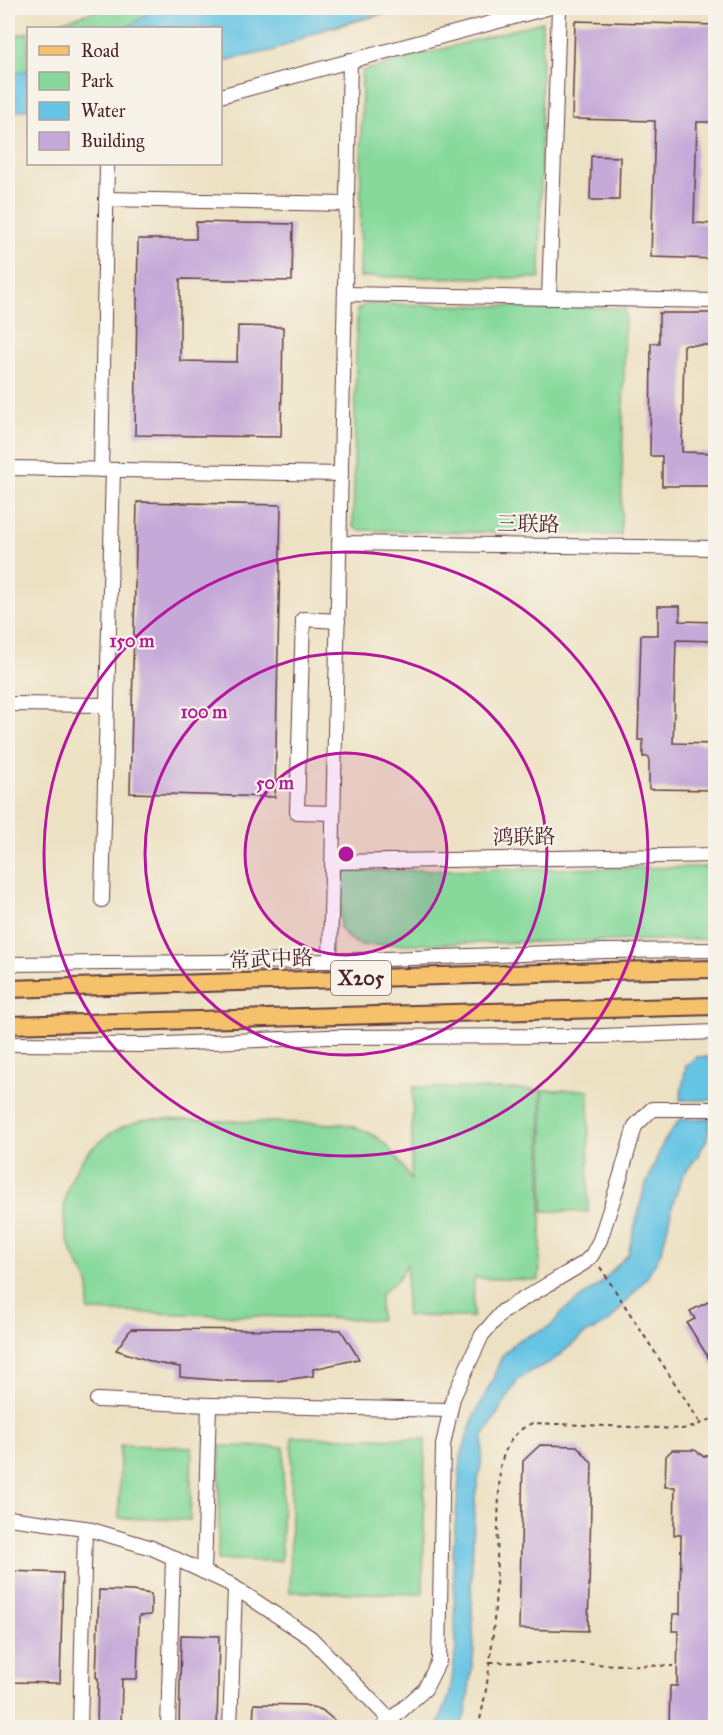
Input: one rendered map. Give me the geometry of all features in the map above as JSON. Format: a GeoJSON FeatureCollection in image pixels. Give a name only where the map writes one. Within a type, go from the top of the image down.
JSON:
{"type":"FeatureCollection","features":[{"type":"Feature","properties":{"kind":"main road","name":"常武中路"},"geometry":{"type":"LineString","coordinates":[[8,989],[716,969]]}},
{"type":"Feature","properties":{"kind":"main road","name":"X205"},"geometry":{"type":"LineString","coordinates":[[8,1025],[716,1006]]}},
{"type":"Feature","properties":{"kind":"street"},"geometry":{"type":"LineString","coordinates":[[222,95],[547,8]]}},
{"type":"Feature","properties":{"kind":"street"},"geometry":{"type":"LineString","coordinates":[[549,298],[559,8]]}},
{"type":"Feature","properties":{"kind":"street"},"geometry":{"type":"LineString","coordinates":[[330,961],[350,60]]}},
{"type":"Feature","properties":{"kind":"street"},"geometry":{"type":"LineString","coordinates":[[102,900],[107,705],[107,165]]}},
{"type":"Feature","properties":{"kind":"street"},"geometry":{"type":"LineString","coordinates":[[106,199],[347,204]]}},
{"type":"Feature","properties":{"kind":"street"},"geometry":{"type":"LineString","coordinates":[[345,294],[716,301]]}},
{"type":"Feature","properties":{"kind":"street"},"geometry":{"type":"LineString","coordinates":[[8,468],[341,474]]}},
{"type":"Feature","properties":{"kind":"street","name":"三联路"},"geometry":{"type":"LineString","coordinates":[[339,543],[716,548]]}},
{"type":"Feature","properties":{"kind":"street"},"geometry":{"type":"LineString","coordinates":[[333,813],[297,812],[303,619],[338,621]]}},
{"type":"Feature","properties":{"kind":"street"},"geometry":{"type":"LineString","coordinates":[[8,704],[107,705]]}},
{"type":"Feature","properties":{"kind":"street","name":"鸿联路"},"geometry":{"type":"LineString","coordinates":[[333,862],[716,855]]}},
{"type":"Feature","properties":{"kind":"street"},"geometry":{"type":"LineString","coordinates":[[8,964],[330,961],[716,950]]}},
{"type":"Feature","properties":{"kind":"street"},"geometry":{"type":"LineString","coordinates":[[8,1044],[144,1045],[327,1037],[601,1036],[716,1032]]}},
{"type":"Feature","properties":{"kind":"street"},"geometry":{"type":"LineString","coordinates":[[8,1518],[85,1528],[153,1548],[235,1588],[311,1638],[389,1725],[425,1689],[439,1661],[442,1445],[453,1398],[482,1335],[503,1311],[584,1263],[592,1255],[604,1230],[634,1126],[652,1109],[716,1109]]}},
{"type":"Feature","properties":{"kind":"street"},"geometry":{"type":"LineString","coordinates":[[97,1400],[209,1405],[450,1410]]}},
{"type":"Feature","properties":{"kind":"street"},"geometry":{"type":"LineString","coordinates":[[204,1572],[209,1405]]}},
{"type":"Feature","properties":{"kind":"street"},"geometry":{"type":"LineString","coordinates":[[80,1728],[85,1528]]}},
{"type":"Feature","properties":{"kind":"street"},"geometry":{"type":"LineString","coordinates":[[168,1728],[173,1557]]}},
{"type":"Feature","properties":{"kind":"street"},"geometry":{"type":"LineString","coordinates":[[230,1728],[235,1588]]}},
{"type":"Feature","properties":{"kind":"path"},"geometry":{"type":"LineString","coordinates":[[604,1273],[700,1424]]}},
{"type":"Feature","properties":{"kind":"path"},"geometry":{"type":"LineString","coordinates":[[478,1728],[484,1705],[493,1633],[500,1467],[504,1451],[521,1427],[532,1423],[682,1429],[716,1417]]}},
{"type":"Feature","properties":{"kind":"path"},"geometry":{"type":"LineString","coordinates":[[489,1662],[673,1666]]}},
{"type":"Feature","properties":{"kind":"green space"},"geometry":{"type":"Polygon","coordinates":[[[106,8],[406,8],[222,57],[222,27],[43,27],[106,8]]]}},
{"type":"Feature","properties":{"kind":"green space"},"geometry":{"type":"Polygon","coordinates":[[[542,22],[540,278],[360,277],[362,71],[542,22]]]}},
{"type":"Feature","properties":{"kind":"green space"},"geometry":{"type":"Polygon","coordinates":[[[27,32],[27,108],[11,112],[10,38],[27,32]]]}},
{"type":"Feature","properties":{"kind":"green space"},"geometry":{"type":"Polygon","coordinates":[[[366,304],[625,308],[621,535],[358,530],[353,526],[357,310],[366,304]]]}},
{"type":"Feature","properties":{"kind":"green space"},"geometry":{"type":"Polygon","coordinates":[[[715,867],[715,939],[360,945],[348,938],[340,927],[341,877],[347,871],[715,867]]]}},
{"type":"Feature","properties":{"kind":"green space"},"geometry":{"type":"Polygon","coordinates":[[[413,1087],[541,1090],[539,1280],[474,1278],[473,1317],[406,1316],[407,1264],[398,1279],[380,1295],[380,1320],[88,1311],[89,1286],[73,1255],[67,1237],[64,1216],[66,1196],[72,1176],[83,1159],[97,1144],[114,1132],[133,1123],[153,1119],[342,1124],[367,1132],[384,1143],[398,1159],[411,1180],[413,1087]]]}},
{"type":"Feature","properties":{"kind":"green space"},"geometry":{"type":"Polygon","coordinates":[[[543,1090],[589,1090],[588,1212],[543,1211],[543,1090]]]}},
{"type":"Feature","properties":{"kind":"green space"},"geometry":{"type":"Polygon","coordinates":[[[292,1437],[425,1439],[423,1594],[290,1592],[292,1437]]]}},
{"type":"Feature","properties":{"kind":"green space"},"geometry":{"type":"Polygon","coordinates":[[[120,1445],[192,1447],[190,1520],[119,1518],[120,1445]]]}},
{"type":"Feature","properties":{"kind":"green space"},"geometry":{"type":"Polygon","coordinates":[[[220,1446],[284,1447],[281,1561],[218,1560],[220,1446]]]}},
{"type":"Feature","properties":{"kind":"water"},"geometry":{"type":"Polygon","coordinates":[[[156,8],[245,12],[251,8],[403,8],[326,28],[272,51],[222,61],[222,27],[128,27],[156,8]]]}},
{"type":"Feature","properties":{"kind":"water"},"geometry":{"type":"Polygon","coordinates":[[[27,70],[27,109],[8,113],[8,74],[27,70]]]}},
{"type":"Feature","properties":{"kind":"water"},"geometry":{"type":"Polygon","coordinates":[[[696,1057],[715,1057],[713,1100],[680,1100],[686,1066],[696,1057]]]}},
{"type":"Feature","properties":{"kind":"water"},"geometry":{"type":"Polygon","coordinates":[[[680,1119],[710,1119],[707,1139],[683,1175],[674,1199],[662,1250],[647,1277],[608,1323],[585,1334],[552,1361],[518,1380],[483,1437],[475,1497],[471,1584],[474,1650],[466,1713],[460,1727],[435,1727],[438,1725],[450,1694],[456,1648],[453,1553],[461,1456],[473,1419],[502,1356],[518,1340],[550,1327],[564,1310],[600,1284],[628,1254],[644,1190],[663,1143],[680,1119]]]}},
{"type":"Feature","properties":{"kind":"building"},"geometry":{"type":"Polygon","coordinates":[[[575,21],[716,25],[716,122],[697,122],[694,223],[716,224],[716,259],[651,257],[655,121],[572,119],[575,21]]]}},
{"type":"Feature","properties":{"kind":"building"},"geometry":{"type":"Polygon","coordinates":[[[591,156],[620,157],[619,200],[590,200],[591,156]]]}},
{"type":"Feature","properties":{"kind":"building"},"geometry":{"type":"Polygon","coordinates":[[[196,222],[293,224],[292,281],[180,279],[180,361],[237,362],[238,326],[283,327],[281,437],[135,435],[138,239],[196,239],[196,222]]]}},
{"type":"Feature","properties":{"kind":"building"},"geometry":{"type":"Polygon","coordinates":[[[659,313],[716,313],[716,345],[684,345],[682,452],[716,453],[716,486],[662,486],[662,456],[650,456],[651,343],[659,343],[659,313]]]}},
{"type":"Feature","properties":{"kind":"building"},"geometry":{"type":"Polygon","coordinates":[[[137,502],[281,505],[275,797],[130,793],[137,502]]]}},
{"type":"Feature","properties":{"kind":"building"},"geometry":{"type":"Polygon","coordinates":[[[658,606],[680,606],[680,621],[716,622],[716,641],[676,640],[673,743],[716,744],[716,790],[649,789],[649,757],[643,757],[643,740],[638,740],[641,635],[658,635],[658,606]]]}},
{"type":"Feature","properties":{"kind":"building"},"geometry":{"type":"Polygon","coordinates":[[[716,1298],[716,1370],[687,1323],[695,1319],[690,1311],[716,1298]]]}},
{"type":"Feature","properties":{"kind":"building"},"geometry":{"type":"Polygon","coordinates":[[[131,1329],[341,1330],[359,1359],[313,1369],[313,1376],[277,1381],[227,1381],[180,1377],[180,1367],[156,1363],[116,1350],[131,1329]]]}},
{"type":"Feature","properties":{"kind":"building"},"geometry":{"type":"Polygon","coordinates":[[[540,1445],[577,1446],[592,1463],[588,1631],[519,1629],[523,1461],[540,1445]]]}},
{"type":"Feature","properties":{"kind":"building"},"geometry":{"type":"Polygon","coordinates":[[[716,1448],[716,1713],[713,1713],[713,1726],[700,1725],[700,1728],[689,1728],[689,1725],[669,1725],[670,1686],[677,1686],[678,1631],[672,1631],[673,1614],[680,1614],[681,1535],[674,1535],[675,1487],[665,1487],[666,1456],[672,1450],[695,1450],[704,1457],[716,1448]]]}},
{"type":"Feature","properties":{"kind":"building"},"geometry":{"type":"Polygon","coordinates":[[[8,1571],[63,1573],[60,1683],[8,1682],[8,1571]]]}},
{"type":"Feature","properties":{"kind":"building"},"geometry":{"type":"Polygon","coordinates":[[[99,1590],[151,1594],[151,1615],[139,1616],[137,1679],[122,1679],[121,1728],[97,1728],[99,1590]]]}},
{"type":"Feature","properties":{"kind":"building"},"geometry":{"type":"Polygon","coordinates":[[[181,1635],[219,1636],[217,1728],[179,1728],[181,1635]]]}},
{"type":"Feature","properties":{"kind":"building"},"geometry":{"type":"Polygon","coordinates":[[[254,1704],[305,1705],[322,1710],[343,1728],[253,1728],[254,1704]]]}}]}
